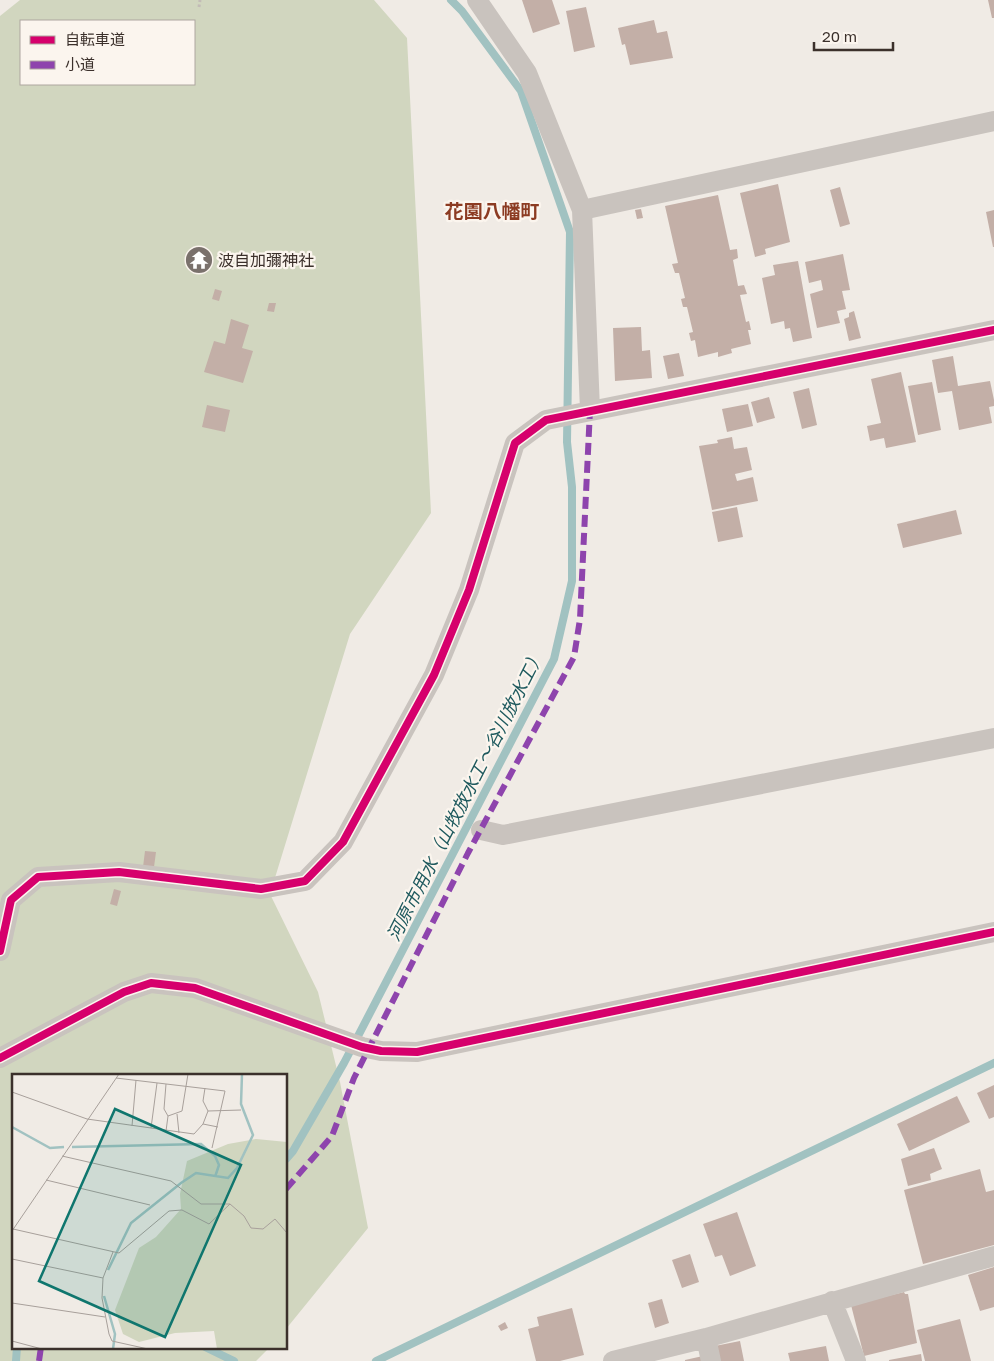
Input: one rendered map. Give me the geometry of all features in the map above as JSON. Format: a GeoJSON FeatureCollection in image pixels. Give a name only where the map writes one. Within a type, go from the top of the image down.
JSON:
{"type":"FeatureCollection","features":[{"type":"Feature","properties":{"kind":"street"},"geometry":{"type":"LineString","coordinates":[[477,0],[527,73],[582,210],[575,414]]}},
{"type":"Feature","properties":{"kind":"street"},"geometry":{"type":"LineString","coordinates":[[582,210],[994,121]]}},
{"type":"Feature","properties":{"kind":"street"},"geometry":{"type":"LineString","coordinates":[[0,951],[11,900],[38,877],[119,872],[261,889],[305,880],[343,842],[434,675],[469,590],[515,443],[546,420],[994,330]]}},
{"type":"Feature","properties":{"kind":"street"},"geometry":{"type":"LineString","coordinates":[[480,830],[503,835],[994,738]]}},
{"type":"Feature","properties":{"kind":"street"},"geometry":{"type":"LineString","coordinates":[[0,1058],[124,992],[151,982],[195,988],[354,1044],[381,1051],[417,1052],[994,932]]}},
{"type":"Feature","properties":{"kind":"street"},"geometry":{"type":"LineString","coordinates":[[613,1361],[706,1338],[994,1256]]}},
{"type":"Feature","properties":{"kind":"street"},"geometry":{"type":"LineString","coordinates":[[832,1302],[856,1361]]}},
{"type":"Feature","properties":{"kind":"street"},"geometry":{"type":"LineString","coordinates":[[706,1338],[711,1361]]}},
{"type":"Feature","properties":{"kind":"path"},"geometry":{"type":"LineString","coordinates":[[199,7],[200,0]]}},
{"type":"Feature","properties":{"kind":"green space"},"geometry":{"type":"Polygon","coordinates":[[[20,0],[374,0],[407,38],[431,513],[350,634],[270,894],[318,992],[340,1082],[368,1228],[288,1327],[288,1074],[12,1074],[12,1348],[269,1348],[256,1361],[0,1361],[0,16],[20,0]]]}},
{"type":"Feature","properties":{"kind":"building"},"geometry":{"type":"Polygon","coordinates":[[[522,0],[552,0],[560,24],[533,33],[522,0]]]}},
{"type":"Feature","properties":{"kind":"building"},"geometry":{"type":"Polygon","coordinates":[[[988,0],[994,0],[994,18],[992,18],[988,0]]]}},
{"type":"Feature","properties":{"kind":"building"},"geometry":{"type":"Polygon","coordinates":[[[586,7],[595,47],[574,52],[566,11],[586,7]]]}},
{"type":"Feature","properties":{"kind":"building"},"geometry":{"type":"Polygon","coordinates":[[[654,20],[657,33],[667,31],[673,58],[630,65],[625,44],[622,45],[618,28],[654,20]]]}},
{"type":"Feature","properties":{"kind":"building"},"geometry":{"type":"Polygon","coordinates":[[[778,184],[790,242],[765,249],[766,254],[755,257],[740,193],[778,184]]]}},
{"type":"Feature","properties":{"kind":"building"},"geometry":{"type":"Polygon","coordinates":[[[840,187],[850,224],[840,227],[830,190],[840,187]]]}},
{"type":"Feature","properties":{"kind":"building"},"geometry":{"type":"Polygon","coordinates":[[[718,195],[730,250],[737,249],[738,258],[733,260],[738,286],[744,285],[747,294],[740,295],[746,322],[749,321],[751,330],[748,330],[751,344],[731,349],[732,353],[718,357],[718,352],[698,357],[695,340],[691,341],[689,333],[693,332],[687,307],[683,307],[681,299],[685,298],[679,273],[675,273],[672,264],[678,263],[665,206],[718,195]]]}},
{"type":"Feature","properties":{"kind":"building"},"geometry":{"type":"Polygon","coordinates":[[[641,209],[643,218],[637,219],[635,210],[641,209]]]}},
{"type":"Feature","properties":{"kind":"building"},"geometry":{"type":"Polygon","coordinates":[[[994,210],[994,247],[993,247],[986,212],[994,210]]]}},
{"type":"Feature","properties":{"kind":"building"},"geometry":{"type":"Polygon","coordinates":[[[843,254],[850,290],[842,291],[846,309],[837,311],[840,323],[817,328],[810,294],[823,290],[821,280],[809,283],[805,262],[843,254]]]}},
{"type":"Feature","properties":{"kind":"building"},"geometry":{"type":"Polygon","coordinates":[[[798,261],[812,338],[793,342],[790,328],[785,329],[784,321],[771,324],[762,278],[775,275],[773,265],[798,261]]]}},
{"type":"Feature","properties":{"kind":"building"},"geometry":{"type":"Polygon","coordinates":[[[215,289],[222,291],[219,301],[212,299],[215,289]]]}},
{"type":"Feature","properties":{"kind":"building"},"geometry":{"type":"Polygon","coordinates":[[[269,303],[276,303],[274,312],[267,311],[269,303]]]}},
{"type":"Feature","properties":{"kind":"building"},"geometry":{"type":"Polygon","coordinates":[[[854,311],[861,338],[849,341],[844,319],[849,317],[849,313],[854,311]]]}},
{"type":"Feature","properties":{"kind":"building"},"geometry":{"type":"Polygon","coordinates":[[[231,319],[249,325],[242,348],[253,351],[243,383],[204,372],[214,341],[225,344],[231,319]]]}},
{"type":"Feature","properties":{"kind":"building"},"geometry":{"type":"Polygon","coordinates":[[[641,327],[642,351],[650,350],[652,378],[615,381],[613,328],[641,327]]]}},
{"type":"Feature","properties":{"kind":"building"},"geometry":{"type":"Polygon","coordinates":[[[679,353],[684,376],[668,379],[663,356],[679,353]]]}},
{"type":"Feature","properties":{"kind":"building"},"geometry":{"type":"Polygon","coordinates":[[[953,356],[958,386],[990,381],[994,400],[994,406],[989,407],[992,423],[959,430],[952,391],[938,393],[932,360],[953,356]]]}},
{"type":"Feature","properties":{"kind":"building"},"geometry":{"type":"Polygon","coordinates":[[[901,372],[916,442],[886,448],[884,438],[870,441],[867,426],[881,423],[871,379],[901,372]]]}},
{"type":"Feature","properties":{"kind":"building"},"geometry":{"type":"Polygon","coordinates":[[[932,382],[941,430],[918,435],[908,386],[932,382]]]}},
{"type":"Feature","properties":{"kind":"building"},"geometry":{"type":"Polygon","coordinates":[[[809,388],[817,425],[802,429],[793,392],[809,388]]]}},
{"type":"Feature","properties":{"kind":"building"},"geometry":{"type":"Polygon","coordinates":[[[769,397],[775,418],[757,423],[751,402],[769,397]]]}},
{"type":"Feature","properties":{"kind":"building"},"geometry":{"type":"Polygon","coordinates":[[[748,404],[753,426],[727,432],[722,409],[748,404]]]}},
{"type":"Feature","properties":{"kind":"building"},"geometry":{"type":"Polygon","coordinates":[[[207,405],[230,410],[225,432],[202,427],[207,405]]]}},
{"type":"Feature","properties":{"kind":"building"},"geometry":{"type":"Polygon","coordinates":[[[732,437],[734,449],[747,447],[752,470],[735,474],[737,481],[753,477],[758,501],[712,510],[699,446],[718,443],[717,440],[732,437]]]}},
{"type":"Feature","properties":{"kind":"building"},"geometry":{"type":"Polygon","coordinates":[[[737,507],[743,537],[718,542],[712,512],[737,507]]]}},
{"type":"Feature","properties":{"kind":"building"},"geometry":{"type":"Polygon","coordinates":[[[956,510],[962,534],[903,548],[897,524],[956,510]]]}},
{"type":"Feature","properties":{"kind":"building"},"geometry":{"type":"Polygon","coordinates":[[[145,851],[156,852],[154,867],[143,867],[145,851]]]}},
{"type":"Feature","properties":{"kind":"building"},"geometry":{"type":"Polygon","coordinates":[[[114,889],[121,891],[117,906],[110,904],[114,889]]]}},
{"type":"Feature","properties":{"kind":"building"},"geometry":{"type":"Polygon","coordinates":[[[994,1085],[994,1117],[989,1119],[977,1093],[994,1085]]]}},
{"type":"Feature","properties":{"kind":"building"},"geometry":{"type":"Polygon","coordinates":[[[957,1096],[970,1122],[909,1151],[897,1124],[957,1096]]]}},
{"type":"Feature","properties":{"kind":"building"},"geometry":{"type":"Polygon","coordinates":[[[934,1148],[942,1169],[930,1174],[931,1180],[908,1186],[901,1159],[934,1148]]]}},
{"type":"Feature","properties":{"kind":"building"},"geometry":{"type":"Polygon","coordinates":[[[980,1169],[986,1192],[994,1190],[994,1245],[923,1264],[904,1190],[980,1169]]]}},
{"type":"Feature","properties":{"kind":"building"},"geometry":{"type":"Polygon","coordinates":[[[737,1212],[756,1266],[730,1276],[722,1255],[715,1257],[703,1224],[737,1212]]]}},
{"type":"Feature","properties":{"kind":"building"},"geometry":{"type":"Polygon","coordinates":[[[690,1254],[699,1282],[682,1288],[672,1260],[690,1254]]]}},
{"type":"Feature","properties":{"kind":"building"},"geometry":{"type":"Polygon","coordinates":[[[994,1267],[994,1307],[980,1311],[968,1275],[994,1267]]]}},
{"type":"Feature","properties":{"kind":"building"},"geometry":{"type":"Polygon","coordinates":[[[904,1292],[908,1294],[917,1343],[864,1356],[851,1305],[904,1292]]]}},
{"type":"Feature","properties":{"kind":"building"},"geometry":{"type":"Polygon","coordinates":[[[662,1299],[669,1323],[655,1328],[648,1303],[662,1299]]]}},
{"type":"Feature","properties":{"kind":"building"},"geometry":{"type":"Polygon","coordinates":[[[572,1308],[584,1355],[560,1361],[536,1361],[528,1329],[539,1326],[537,1317],[572,1308]]]}},
{"type":"Feature","properties":{"kind":"building"},"geometry":{"type":"Polygon","coordinates":[[[960,1319],[971,1361],[925,1361],[917,1330],[960,1319]]]}},
{"type":"Feature","properties":{"kind":"building"},"geometry":{"type":"Polygon","coordinates":[[[505,1322],[508,1328],[501,1331],[498,1326],[505,1322]]]}},
{"type":"Feature","properties":{"kind":"building"},"geometry":{"type":"Polygon","coordinates":[[[740,1341],[744,1361],[718,1361],[715,1346],[740,1341]]]}},
{"type":"Feature","properties":{"kind":"building"},"geometry":{"type":"Polygon","coordinates":[[[826,1346],[829,1361],[790,1361],[788,1353],[826,1346]]]}},
{"type":"Feature","properties":{"kind":"building"},"geometry":{"type":"Polygon","coordinates":[[[921,1354],[922,1361],[889,1361],[889,1360],[921,1354]]]}},
{"type":"Feature","properties":{"kind":"building"},"geometry":{"type":"Polygon","coordinates":[[[703,1356],[704,1361],[685,1361],[685,1360],[703,1356]]]}},
{"type":"Feature","properties":{"kind":"waterway","name":"河原市用水（山牧放水工～谷川放水工）"},"geometry":{"type":"LineString","coordinates":[[288,1157],[344,1063],[554,659],[572,581],[572,487],[567,442],[570,232],[521,91],[462,11],[451,0]]}},
{"type":"Feature","properties":{"kind":"waterway"},"geometry":{"type":"LineString","coordinates":[[376,1361],[994,1063]]}},
{"type":"Feature","properties":{"kind":"waterway"},"geometry":{"type":"LineString","coordinates":[[16,1361],[17,1348]]}},
{"type":"Feature","properties":{"kind":"waterway"},"geometry":{"type":"LineString","coordinates":[[207,1348],[234,1361]]}},
{"type":"Feature","properties":{"kind":"marked path"},"geometry":{"type":"LineString","coordinates":[[288,1187],[332,1136],[354,1078],[369,1048],[468,853],[574,657],[580,619],[590,410]]}},
{"type":"Feature","properties":{"kind":"marked path"},"geometry":{"type":"LineString","coordinates":[[39,1361],[41,1348]]}},
{"type":"Feature","properties":{"kind":"cycle path"},"geometry":{"type":"LineString","coordinates":[[0,951],[11,900],[38,877],[119,872],[261,889],[305,881],[343,842],[434,675],[469,590],[515,443],[546,420],[994,330]]}},
{"type":"Feature","properties":{"kind":"cycle path"},"geometry":{"type":"LineString","coordinates":[[0,1058],[124,992],[151,983],[195,988],[362,1047],[381,1051],[417,1052],[994,932]]}},
{"type":"Feature","properties":{"kind":"place","name":"波自加彌神社"},"geometry":{"type":"Point","coordinates":[199,260]}},
{"type":"Feature","properties":{"kind":"district","name":"花園八幡町"},"geometry":{"type":"Point","coordinates":[492,210]}}]}
